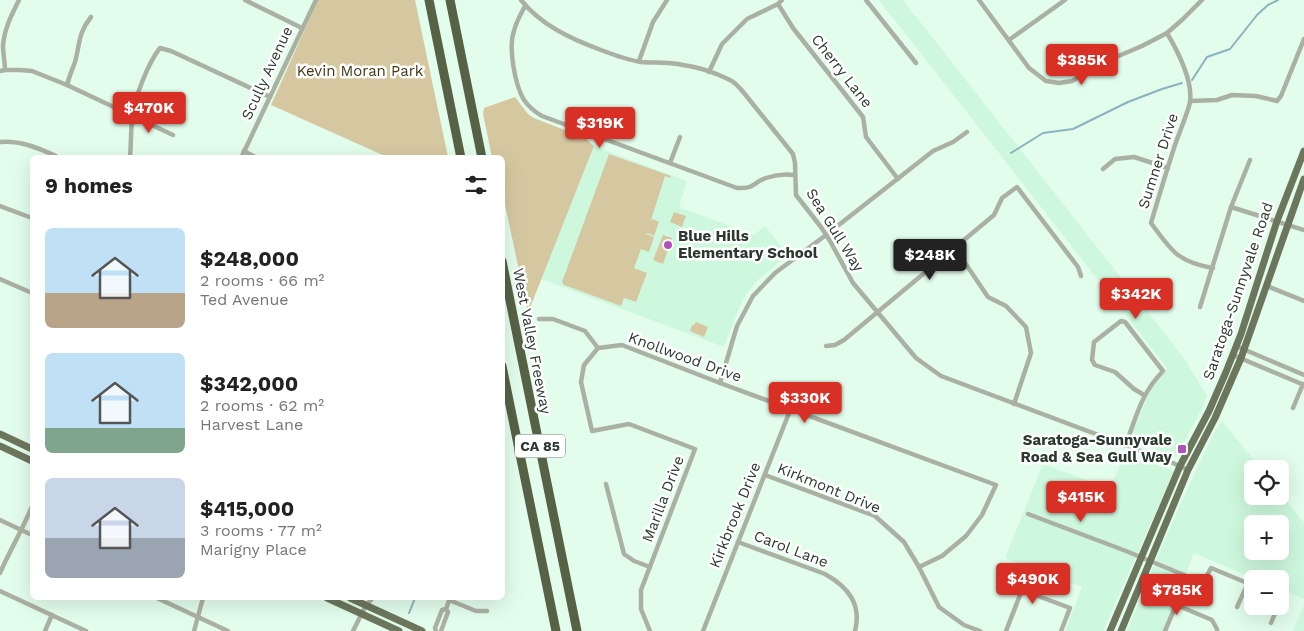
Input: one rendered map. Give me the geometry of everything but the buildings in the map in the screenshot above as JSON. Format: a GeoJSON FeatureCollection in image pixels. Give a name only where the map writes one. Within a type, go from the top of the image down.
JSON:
{"type":"FeatureCollection","features":[{"type":"Feature","properties":{"kind":"highway"},"geometry":{"type":"LineString","coordinates":[[429,0],[460,155]]}},
{"type":"Feature","properties":{"kind":"highway"},"geometry":{"type":"LineString","coordinates":[[450,0],[481,155]]}},
{"type":"Feature","properties":{"kind":"highway","name":"West Valley Freeway"},"geometry":{"type":"LineString","coordinates":[[505,276],[576,631]]}},
{"type":"Feature","properties":{"kind":"highway","name":"CA 85"},"geometry":{"type":"LineString","coordinates":[[505,381],[556,631]]}},
{"type":"Feature","properties":{"kind":"main road","name":"Saratoga-Sunnyvale Road"},"geometry":{"type":"LineString","coordinates":[[1110,631],[1180,466],[1209,411],[1233,355],[1277,222],[1304,151]]}},
{"type":"Feature","properties":{"kind":"main road","name":"Saratoga-Sunnyvale Road"},"geometry":{"type":"LineString","coordinates":[[1121,631],[1188,470],[1215,418],[1241,358],[1304,179]]}},
{"type":"Feature","properties":{"kind":"main road"},"geometry":{"type":"LineString","coordinates":[[0,434],[30,448]]}},
{"type":"Feature","properties":{"kind":"main road"},"geometry":{"type":"LineString","coordinates":[[0,446],[30,460]]}},
{"type":"Feature","properties":{"kind":"main road"},"geometry":{"type":"LineString","coordinates":[[331,600],[398,631]]}},
{"type":"Feature","properties":{"kind":"main road"},"geometry":{"type":"LineString","coordinates":[[366,601],[422,631]]}},
{"type":"Feature","properties":{"kind":"street"},"geometry":{"type":"LineString","coordinates":[[19,0],[5,34],[3,71],[32,71],[173,134]]}},
{"type":"Feature","properties":{"kind":"street"},"geometry":{"type":"LineString","coordinates":[[245,0],[302,28]]}},
{"type":"Feature","properties":{"kind":"street","name":"Scully Avenue"},"geometry":{"type":"LineString","coordinates":[[242,155],[316,0]]}},
{"type":"Feature","properties":{"kind":"street","name":"Sea Gull Way"},"geometry":{"type":"LineString","coordinates":[[521,0],[534,14],[560,33],[585,44],[617,56],[640,61],[684,65],[731,80],[744,93],[793,154],[796,195],[826,235],[853,283],[916,358],[941,376],[1188,470]]}},
{"type":"Feature","properties":{"kind":"street"},"geometry":{"type":"LineString","coordinates":[[640,61],[653,22],[667,0]]}},
{"type":"Feature","properties":{"kind":"street"},"geometry":{"type":"LineString","coordinates":[[709,72],[722,44],[747,19],[778,4],[782,0]]}},
{"type":"Feature","properties":{"kind":"street"},"geometry":{"type":"LineString","coordinates":[[866,0],[916,64]]}},
{"type":"Feature","properties":{"kind":"street"},"geometry":{"type":"LineString","coordinates":[[979,0],[1029,68],[1046,82],[1059,83],[1072,81],[1102,63],[1167,33],[1202,0]]}},
{"type":"Feature","properties":{"kind":"street"},"geometry":{"type":"LineString","coordinates":[[1009,40],[1065,0]]}},
{"type":"Feature","properties":{"kind":"street","name":"Cherry Lane"},"geometry":{"type":"LineString","coordinates":[[778,4],[793,28],[863,117],[866,137],[898,179]]}},
{"type":"Feature","properties":{"kind":"street"},"geometry":{"type":"LineString","coordinates":[[525,6],[513,32],[512,50],[519,90],[524,101],[532,110],[550,119],[737,188],[748,189],[766,178],[786,174],[794,175]]}},
{"type":"Feature","properties":{"kind":"street"},"geometry":{"type":"LineString","coordinates":[[67,85],[75,61],[79,37],[91,17]]}},
{"type":"Feature","properties":{"kind":"street","name":"Sumner Drive"},"geometry":{"type":"LineString","coordinates":[[1167,33],[1176,48],[1187,76],[1190,101],[1151,223],[1178,256],[1212,268]]}},
{"type":"Feature","properties":{"kind":"street"},"geometry":{"type":"LineString","coordinates":[[1190,101],[1217,100],[1232,95],[1256,96],[1277,101],[1304,39]]}},
{"type":"Feature","properties":{"kind":"street"},"geometry":{"type":"LineString","coordinates":[[130,155],[132,116],[142,83],[154,56],[160,48],[171,51],[270,97]]}},
{"type":"Feature","properties":{"kind":"street"},"geometry":{"type":"LineString","coordinates":[[720,383],[737,326],[753,296],[775,272],[826,235],[933,151],[953,142],[967,132]]}},
{"type":"Feature","properties":{"kind":"street"},"geometry":{"type":"LineString","coordinates":[[670,163],[680,137]]}},
{"type":"Feature","properties":{"kind":"street"},"geometry":{"type":"LineString","coordinates":[[0,142],[19,142],[54,155]]}},
{"type":"Feature","properties":{"kind":"street"},"geometry":{"type":"LineString","coordinates":[[244,151],[251,155]]}},
{"type":"Feature","properties":{"kind":"street"},"geometry":{"type":"LineString","coordinates":[[1103,169],[1115,159],[1134,157],[1168,168]]}},
{"type":"Feature","properties":{"kind":"street"},"geometry":{"type":"LineString","coordinates":[[1200,307],[1231,207],[1250,160]]}},
{"type":"Feature","properties":{"kind":"street"},"geometry":{"type":"LineString","coordinates":[[826,346],[835,345],[844,340],[878,313],[994,215],[1002,198],[1017,187],[1078,267],[1081,276]]}},
{"type":"Feature","properties":{"kind":"street"},"geometry":{"type":"LineString","coordinates":[[0,206],[30,217]]}},
{"type":"Feature","properties":{"kind":"street"},"geometry":{"type":"LineString","coordinates":[[1231,207],[1304,230]]}},
{"type":"Feature","properties":{"kind":"street"},"geometry":{"type":"LineString","coordinates":[[955,248],[988,296],[1006,306],[1026,327],[1032,353],[1014,404]]}},
{"type":"Feature","properties":{"kind":"street"},"geometry":{"type":"LineString","coordinates":[[0,279],[30,292]]}},
{"type":"Feature","properties":{"kind":"street"},"geometry":{"type":"LineString","coordinates":[[1267,286],[1304,301]]}},
{"type":"Feature","properties":{"kind":"street"},"geometry":{"type":"LineString","coordinates":[[538,319],[553,319],[585,331],[598,348]]}},
{"type":"Feature","properties":{"kind":"street"},"geometry":{"type":"LineString","coordinates":[[1125,446],[1144,395],[1163,371],[1125,322],[1121,320],[1094,342],[1092,360],[1095,365],[1115,372],[1134,389],[1144,395]]}},
{"type":"Feature","properties":{"kind":"street","name":"Knollwood Drive"},"geometry":{"type":"LineString","coordinates":[[598,348],[622,345],[996,485],[982,515],[966,536],[942,556],[919,567]]}},
{"type":"Feature","properties":{"kind":"street"},"geometry":{"type":"LineString","coordinates":[[1236,346],[1304,375]]}},
{"type":"Feature","properties":{"kind":"street","name":"Marilla Drive"},"geometry":{"type":"LineString","coordinates":[[598,348],[584,365],[581,382],[592,431],[629,424],[696,449],[641,590],[641,610],[650,631]]}},
{"type":"Feature","properties":{"kind":"street"},"geometry":{"type":"LineString","coordinates":[[1233,355],[1303,384],[1293,408]]}},
{"type":"Feature","properties":{"kind":"street"},"geometry":{"type":"LineString","coordinates":[[1288,378],[1291,370]]}},
{"type":"Feature","properties":{"kind":"street","name":"Kirkbrook Drive"},"geometry":{"type":"LineString","coordinates":[[702,631],[791,408]]}},
{"type":"Feature","properties":{"kind":"street","name":"Kirkmont Drive"},"geometry":{"type":"LineString","coordinates":[[765,475],[875,516],[904,542],[939,607],[964,625],[980,631]]}},
{"type":"Feature","properties":{"kind":"street"},"geometry":{"type":"LineString","coordinates":[[606,484],[624,554],[634,561],[650,567]]}},
{"type":"Feature","properties":{"kind":"street"},"geometry":{"type":"LineString","coordinates":[[0,573],[30,511]]}},
{"type":"Feature","properties":{"kind":"street"},"geometry":{"type":"LineString","coordinates":[[1028,514],[1204,582]]}},
{"type":"Feature","properties":{"kind":"street"},"geometry":{"type":"LineString","coordinates":[[0,520],[30,534]]}},
{"type":"Feature","properties":{"kind":"street","name":"Carol Lane"},"geometry":{"type":"LineString","coordinates":[[738,542],[826,574],[835,580],[852,597],[857,613],[855,631]]}},
{"type":"Feature","properties":{"kind":"street"},"geometry":{"type":"LineString","coordinates":[[1203,593],[1204,582],[1212,568],[1244,581]]}},
{"type":"Feature","properties":{"kind":"street"},"geometry":{"type":"LineString","coordinates":[[1010,585],[1070,608],[1061,631]]}},
{"type":"Feature","properties":{"kind":"street"},"geometry":{"type":"LineString","coordinates":[[1139,589],[1212,620],[1217,631]]}},
{"type":"Feature","properties":{"kind":"street"},"geometry":{"type":"LineString","coordinates":[[1006,631],[1022,590]]}},
{"type":"Feature","properties":{"kind":"street"},"geometry":{"type":"LineString","coordinates":[[0,591],[86,631]]}},
{"type":"Feature","properties":{"kind":"street"},"geometry":{"type":"LineString","coordinates":[[1238,607],[1244,596]]}},
{"type":"Feature","properties":{"kind":"street"},"geometry":{"type":"LineString","coordinates":[[161,600],[228,631]]}},
{"type":"Feature","properties":{"kind":"street"},"geometry":{"type":"LineString","coordinates":[[194,631],[202,600]]}},
{"type":"Feature","properties":{"kind":"street"},"geometry":{"type":"LineString","coordinates":[[441,631],[448,612],[446,609],[450,600]]}},
{"type":"Feature","properties":{"kind":"street"},"geometry":{"type":"LineString","coordinates":[[452,600],[476,611],[487,611]]}},
{"type":"Feature","properties":{"kind":"street"},"geometry":{"type":"LineString","coordinates":[[353,631],[366,601]]}},
{"type":"Feature","properties":{"kind":"street"},"geometry":{"type":"LineString","coordinates":[[1165,631],[1176,605]]}},
{"type":"Feature","properties":{"kind":"street"},"geometry":{"type":"LineString","coordinates":[[436,631],[435,628],[442,610],[446,609]]}},
{"type":"Feature","properties":{"kind":"street"},"geometry":{"type":"LineString","coordinates":[[46,631],[52,615]]}},
{"type":"Feature","properties":{"kind":"street"},"geometry":{"type":"LineString","coordinates":[[1271,623],[1274,615]]}},
{"type":"Feature","properties":{"kind":"shaded area"},"geometry":{"type":"Polygon","coordinates":[[[879,0],[903,0],[1184,358],[1207,396],[1176,457],[1129,439],[1152,387],[1167,368],[879,0]]]}},
{"type":"Feature","properties":{"kind":"shaded area","name":"Blue Hills Elementary School"},"geometry":{"type":"Polygon","coordinates":[[[594,146],[687,181],[679,207],[754,235],[765,226],[788,255],[759,279],[746,294],[724,347],[541,279],[594,146]]]}},
{"type":"Feature","properties":{"kind":"shaded area"},"geometry":{"type":"Polygon","coordinates":[[[1222,421],[1254,460],[1244,460],[1244,505],[1289,504],[1304,523],[1304,599],[1289,593],[1289,570],[1244,570],[1244,574],[1194,553],[1163,631],[1127,631],[1164,541],[1216,429],[1222,421]]]}},
{"type":"Feature","properties":{"kind":"shaded area"},"geometry":{"type":"Polygon","coordinates":[[[1125,453],[1174,471],[1103,631],[1065,631],[1082,587],[1005,558],[1043,464],[1110,489],[1125,453]]]}},
{"type":"Feature","properties":{"kind":"shaded area"},"geometry":{"type":"Polygon","coordinates":[[[1304,604],[1304,631],[1293,631],[1304,604]]]}},
{"type":"Feature","properties":{"kind":"green space","name":"Kevin Moran Park"},"geometry":{"type":"Polygon","coordinates":[[[318,0],[415,0],[448,155],[383,155],[271,105],[318,0]]]}},
{"type":"Feature","properties":{"kind":"green space"},"geometry":{"type":"Polygon","coordinates":[[[515,97],[528,114],[534,118],[585,138],[594,146],[528,313],[505,204],[505,155],[492,155],[483,114],[484,108],[515,97]]]}},
{"type":"Feature","properties":{"kind":"green space"},"geometry":{"type":"Polygon","coordinates":[[[609,154],[671,176],[670,178],[665,176],[651,220],[659,222],[654,236],[646,234],[654,237],[649,252],[641,249],[634,268],[647,273],[636,302],[624,298],[621,306],[564,285],[562,282],[609,154]]]}},
{"type":"Feature","properties":{"kind":"green space"},"geometry":{"type":"Polygon","coordinates":[[[674,212],[686,216],[682,227],[670,222],[674,212]]]}},
{"type":"Feature","properties":{"kind":"green space"},"geometry":{"type":"Polygon","coordinates":[[[663,235],[672,238],[663,264],[653,260],[663,235]]]}},
{"type":"Feature","properties":{"kind":"green space"},"geometry":{"type":"Polygon","coordinates":[[[696,322],[708,327],[704,337],[690,331],[692,325],[696,322]]]}},
{"type":"Feature","properties":{"kind":"waterway"},"geometry":{"type":"LineString","coordinates":[[1192,80],[1207,57],[1230,49],[1257,15],[1268,5],[1278,0]]}},
{"type":"Feature","properties":{"kind":"waterway"},"geometry":{"type":"LineString","coordinates":[[1011,153],[1043,133],[1073,129],[1128,102],[1182,83]]}},
{"type":"Feature","properties":{"kind":"waterway"},"geometry":{"type":"LineString","coordinates":[[409,613],[414,600]]}},
{"type":"Feature","properties":{"kind":"place","name":"Blue Hills Elementary School"},"geometry":{"type":"Point","coordinates":[668,245]}},
{"type":"Feature","properties":{"kind":"place","name":"Saratoga-Sunnyvale Road & Sea Gull Way"},"geometry":{"type":"Point","coordinates":[1182,449]}}]}
